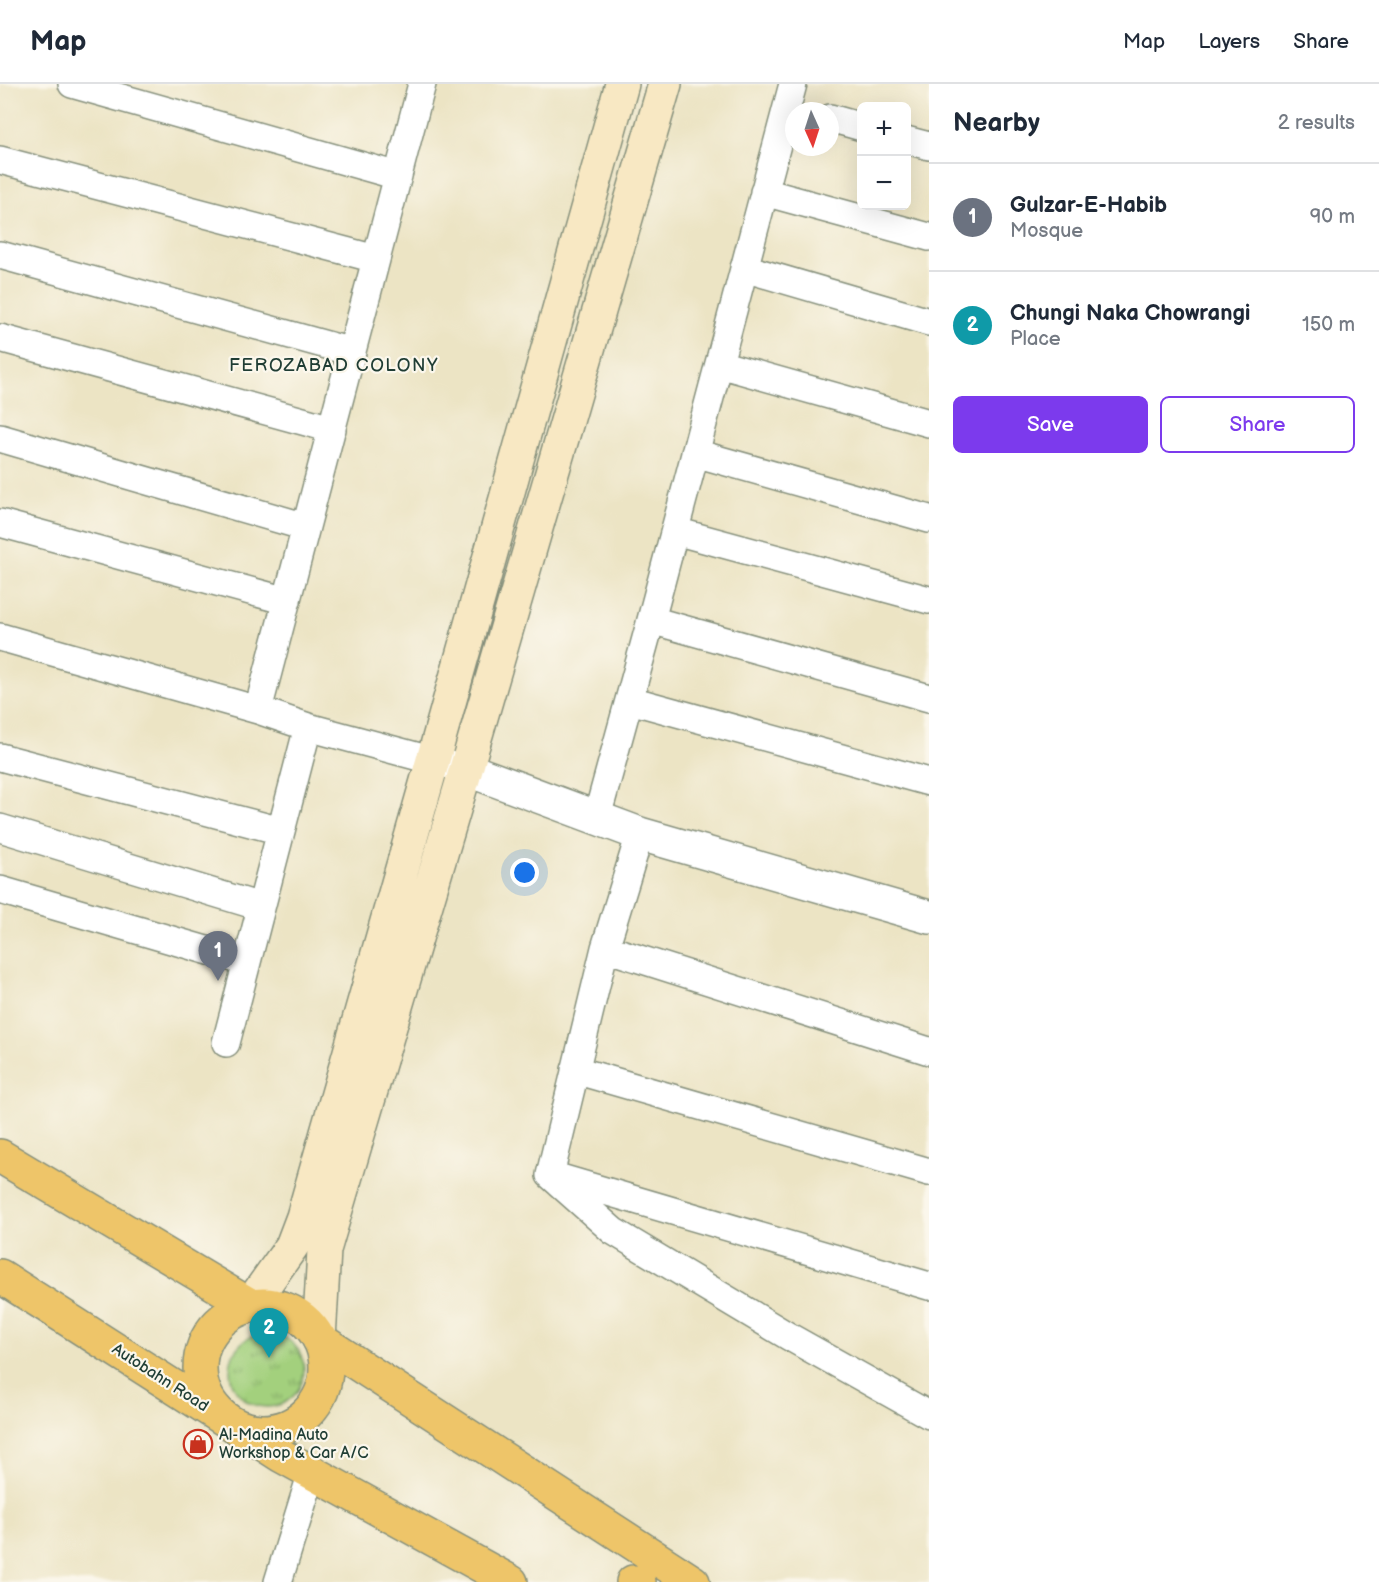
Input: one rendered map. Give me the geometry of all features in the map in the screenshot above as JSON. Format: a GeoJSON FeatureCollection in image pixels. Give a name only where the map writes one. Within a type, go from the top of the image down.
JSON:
{"type":"FeatureCollection","features":[{"type":"Feature","properties":{"kind":"highway"},"geometry":{"type":"LineString","coordinates":[[0,1156],[250,1305],[280,1308],[295,1314],[319,1339],[693,1582]]}},
{"type":"Feature","properties":{"kind":"highway","name":"Autobahn Road"},"geometry":{"type":"LineString","coordinates":[[0,1276],[282,1456],[512,1582]]}},
{"type":"Feature","properties":{"kind":"highway"},"geometry":{"type":"LineString","coordinates":[[250,1305],[225,1318],[211,1332],[202,1350],[199,1371],[203,1391],[213,1408],[228,1422],[247,1430],[268,1432],[289,1426],[306,1415],[319,1398],[326,1378],[325,1358],[319,1339]]}},
{"type":"Feature","properties":{"kind":"highway"},"geometry":{"type":"LineString","coordinates":[[633,1582],[639,1582]]}},
{"type":"Feature","properties":{"kind":"main road"},"geometry":{"type":"LineString","coordinates":[[250,1305],[292,1246],[298,1231],[433,760],[622,84]]}},
{"type":"Feature","properties":{"kind":"main road"},"geometry":{"type":"LineString","coordinates":[[319,1339],[324,1250],[665,84]]}},
{"type":"Feature","properties":{"kind":"street"},"geometry":{"type":"LineString","coordinates":[[72,84],[398,176]]}},
{"type":"Feature","properties":{"kind":"street"},"geometry":{"type":"LineString","coordinates":[[258,710],[398,176],[416,86]]}},
{"type":"Feature","properties":{"kind":"street"},"geometry":{"type":"LineString","coordinates":[[597,817],[764,192],[796,100]]}},
{"type":"Feature","properties":{"kind":"street"},"geometry":{"type":"LineString","coordinates":[[839,121],[857,126]]}},
{"type":"Feature","properties":{"kind":"street"},"geometry":{"type":"LineString","coordinates":[[911,141],[929,146]]}},
{"type":"Feature","properties":{"kind":"street"},"geometry":{"type":"LineString","coordinates":[[0,160],[376,259]]}},
{"type":"Feature","properties":{"kind":"street"},"geometry":{"type":"LineString","coordinates":[[764,192],[929,237]]}},
{"type":"Feature","properties":{"kind":"street"},"geometry":{"type":"LineString","coordinates":[[0,255],[352,352]]}},
{"type":"Feature","properties":{"kind":"street"},"geometry":{"type":"LineString","coordinates":[[744,268],[929,322]]}},
{"type":"Feature","properties":{"kind":"street"},"geometry":{"type":"LineString","coordinates":[[0,338],[332,429]]}},
{"type":"Feature","properties":{"kind":"street"},"geometry":{"type":"LineString","coordinates":[[719,364],[929,423]]}},
{"type":"Feature","properties":{"kind":"street"},"geometry":{"type":"LineString","coordinates":[[0,438],[306,527]]}},
{"type":"Feature","properties":{"kind":"street"},"geometry":{"type":"LineString","coordinates":[[695,453],[929,519]]}},
{"type":"Feature","properties":{"kind":"street"},"geometry":{"type":"LineString","coordinates":[[0,523],[287,601]]}},
{"type":"Feature","properties":{"kind":"street"},"geometry":{"type":"LineString","coordinates":[[675,531],[929,600]]}},
{"type":"Feature","properties":{"kind":"street"},"geometry":{"type":"LineString","coordinates":[[651,620],[929,698]]}},
{"type":"Feature","properties":{"kind":"street"},"geometry":{"type":"LineString","coordinates":[[0,637],[258,710],[308,727],[466,769],[640,834],[929,917]]}},
{"type":"Feature","properties":{"kind":"street"},"geometry":{"type":"LineString","coordinates":[[630,700],[929,782]]}},
{"type":"Feature","properties":{"kind":"street"},"geometry":{"type":"LineString","coordinates":[[226,1043],[308,727]]}},
{"type":"Feature","properties":{"kind":"street"},"geometry":{"type":"LineString","coordinates":[[0,757],[281,831]]}},
{"type":"Feature","properties":{"kind":"street"},"geometry":{"type":"LineString","coordinates":[[0,828],[261,907]]}},
{"type":"Feature","properties":{"kind":"street"},"geometry":{"type":"LineString","coordinates":[[550,1175],[605,948],[640,834]]}},
{"type":"Feature","properties":{"kind":"street"},"geometry":{"type":"LineString","coordinates":[[0,890],[247,962]]}},
{"type":"Feature","properties":{"kind":"street"},"geometry":{"type":"LineString","coordinates":[[605,948],[929,1051]]}},
{"type":"Feature","properties":{"kind":"street"},"geometry":{"type":"LineString","coordinates":[[575,1070],[929,1172]]}},
{"type":"Feature","properties":{"kind":"street"},"geometry":{"type":"LineString","coordinates":[[550,1175],[929,1286]]}},
{"type":"Feature","properties":{"kind":"street"},"geometry":{"type":"LineString","coordinates":[[550,1175],[613,1231],[788,1336],[929,1415]]}},
{"type":"Feature","properties":{"kind":"street"},"geometry":{"type":"LineString","coordinates":[[278,1582],[312,1473]]}},
{"type":"Feature","properties":{"kind":"green space"},"geometry":{"type":"Polygon","coordinates":[[[267,1333],[288,1339],[298,1349],[304,1370],[298,1391],[288,1401],[267,1407],[246,1401],[236,1391],[230,1370],[236,1349],[246,1339],[267,1333]]]}},
{"type":"Feature","properties":{"kind":"place","name":"Gulzar-E-Habib"},"geometry":{"type":"Point","coordinates":[218,981]}},
{"type":"Feature","properties":{"kind":"place","name":"Chungi Naka Chowrangi"},"geometry":{"type":"Point","coordinates":[269,1358]}},
{"type":"Feature","properties":{"kind":"place","name":"Al-Madina Auto Workshop & Car A/C"},"geometry":{"type":"Point","coordinates":[198,1444]}},
{"type":"Feature","properties":{"kind":"district","name":"FEROZABAD COLONY"},"geometry":{"type":"Point","coordinates":[334,365]}}]}
